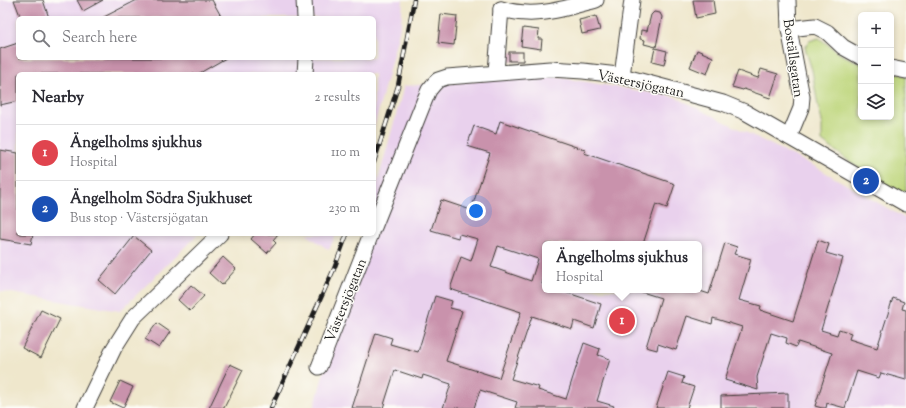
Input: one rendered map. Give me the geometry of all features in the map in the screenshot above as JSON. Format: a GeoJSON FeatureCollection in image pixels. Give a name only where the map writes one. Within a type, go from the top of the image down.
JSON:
{"type":"FeatureCollection","features":[{"type":"Feature","properties":{"kind":"street"},"geometry":{"type":"LineString","coordinates":[[304,0],[305,16]]}},
{"type":"Feature","properties":{"kind":"street"},"geometry":{"type":"LineString","coordinates":[[496,72],[498,5],[514,13],[532,14],[558,10],[596,0]]}},
{"type":"Feature","properties":{"kind":"street"},"geometry":{"type":"LineString","coordinates":[[622,76],[632,0]]}},
{"type":"Feature","properties":{"kind":"street","name":"Boställsgatan"},"geometry":{"type":"LineString","coordinates":[[788,0],[789,29],[802,96],[800,108],[789,137]]}},
{"type":"Feature","properties":{"kind":"street"},"geometry":{"type":"LineString","coordinates":[[789,29],[816,26],[827,32],[843,47],[858,55]]}},
{"type":"Feature","properties":{"kind":"street"},"geometry":{"type":"LineString","coordinates":[[305,72],[306,60]]}},
{"type":"Feature","properties":{"kind":"street","name":"Västersjögatan"},"geometry":{"type":"LineString","coordinates":[[376,222],[425,100],[431,87],[438,80],[447,77],[496,72],[550,69],[583,70],[622,76],[724,103],[745,112],[906,204]]}},
{"type":"Feature","properties":{"kind":"street"},"geometry":{"type":"LineString","coordinates":[[894,69],[906,71]]}},
{"type":"Feature","properties":{"kind":"street"},"geometry":{"type":"LineString","coordinates":[[85,408],[114,348],[133,318],[218,236]]}},
{"type":"Feature","properties":{"kind":"street","name":"Västersjögatan"},"geometry":{"type":"LineString","coordinates":[[319,367],[370,236]]}},
{"type":"Feature","properties":{"kind":"shaded area"},"geometry":{"type":"Polygon","coordinates":[[[0,0],[403,0],[401,23],[376,120],[376,72],[16,72],[16,236],[196,236],[120,311],[0,291],[0,0]]]}},
{"type":"Feature","properties":{"kind":"shaded area"},"geometry":{"type":"Polygon","coordinates":[[[551,76],[675,97],[816,167],[906,219],[906,408],[314,408],[362,236],[376,236],[376,188],[404,86],[551,76]]]}},
{"type":"Feature","properties":{"kind":"shaded area"},"geometry":{"type":"Polygon","coordinates":[[[309,236],[335,236],[329,250],[309,236]]]}},
{"type":"Feature","properties":{"kind":"green space"},"geometry":{"type":"Polygon","coordinates":[[[819,38],[840,54],[858,63],[858,120],[894,120],[894,73],[906,76],[906,191],[902,193],[871,177],[822,141],[822,121],[812,70],[805,48],[809,41],[819,38]]]}},
{"type":"Feature","properties":{"kind":"building"},"geometry":{"type":"Polygon","coordinates":[[[14,0],[43,0],[48,16],[20,16],[14,0]]]}},
{"type":"Feature","properties":{"kind":"building"},"geometry":{"type":"Polygon","coordinates":[[[77,0],[103,0],[83,11],[77,0]]]}},
{"type":"Feature","properties":{"kind":"building"},"geometry":{"type":"Polygon","coordinates":[[[137,0],[212,0],[221,16],[106,16],[137,0]]]}},
{"type":"Feature","properties":{"kind":"building"},"geometry":{"type":"Polygon","coordinates":[[[693,0],[713,0],[715,14],[696,18],[693,0]]]}},
{"type":"Feature","properties":{"kind":"building"},"geometry":{"type":"Polygon","coordinates":[[[654,12],[660,13],[662,17],[656,47],[644,44],[645,40],[640,39],[641,30],[647,31],[651,15],[654,12]]]}},
{"type":"Feature","properties":{"kind":"building"},"geometry":{"type":"Polygon","coordinates":[[[441,14],[457,16],[454,45],[438,43],[441,14]]]}},
{"type":"Feature","properties":{"kind":"building"},"geometry":{"type":"Polygon","coordinates":[[[596,16],[600,30],[582,34],[579,20],[596,16]]]}},
{"type":"Feature","properties":{"kind":"building"},"geometry":{"type":"Polygon","coordinates":[[[523,28],[539,30],[538,39],[542,39],[541,49],[521,46],[523,28]]]}},
{"type":"Feature","properties":{"kind":"building"},"geometry":{"type":"Polygon","coordinates":[[[16,44],[16,60],[222,60],[202,72],[16,72],[16,101],[0,105],[0,49],[16,44]]]}},
{"type":"Feature","properties":{"kind":"building"},"geometry":{"type":"Polygon","coordinates":[[[655,48],[667,51],[664,65],[652,62],[655,48]]]}},
{"type":"Feature","properties":{"kind":"building"},"geometry":{"type":"Polygon","coordinates":[[[697,50],[713,57],[707,74],[690,67],[697,50]]]}},
{"type":"Feature","properties":{"kind":"building"},"geometry":{"type":"Polygon","coordinates":[[[509,52],[523,52],[523,61],[509,61],[509,52]]]}},
{"type":"Feature","properties":{"kind":"building"},"geometry":{"type":"Polygon","coordinates":[[[761,69],[778,74],[770,98],[744,89],[732,87],[738,71],[758,78],[761,69]]]}},
{"type":"Feature","properties":{"kind":"building"},"geometry":{"type":"Polygon","coordinates":[[[500,121],[585,150],[584,153],[675,184],[667,208],[656,204],[644,241],[542,241],[542,293],[568,293],[601,304],[594,328],[574,321],[572,329],[532,316],[511,379],[539,387],[538,390],[566,399],[584,343],[600,349],[598,355],[610,359],[597,401],[614,406],[613,408],[515,408],[517,402],[480,390],[474,408],[443,408],[451,384],[423,375],[422,379],[395,370],[383,408],[352,408],[376,333],[392,338],[390,344],[418,352],[435,296],[452,301],[450,308],[462,311],[446,361],[499,378],[521,312],[450,289],[461,257],[471,261],[478,239],[459,234],[458,238],[431,230],[441,200],[471,210],[490,153],[467,146],[474,126],[496,134],[500,121]],[[498,246],[491,267],[531,281],[538,259],[498,246]]]}},
{"type":"Feature","properties":{"kind":"building"},"geometry":{"type":"Polygon","coordinates":[[[0,150],[16,153],[16,236],[33,236],[31,244],[0,239],[0,150]]]}},
{"type":"Feature","properties":{"kind":"building"},"geometry":{"type":"Polygon","coordinates":[[[134,236],[151,250],[115,294],[99,280],[134,236]]]}},
{"type":"Feature","properties":{"kind":"building"},"geometry":{"type":"Polygon","coordinates":[[[253,236],[276,236],[273,240],[276,243],[267,253],[251,239],[253,236]]]}},
{"type":"Feature","properties":{"kind":"building"},"geometry":{"type":"Polygon","coordinates":[[[818,240],[829,244],[826,253],[843,258],[821,330],[837,335],[839,329],[851,333],[849,339],[877,348],[893,298],[904,302],[902,309],[906,310],[906,380],[881,373],[879,378],[857,371],[845,408],[827,403],[826,408],[815,406],[832,353],[798,342],[796,347],[786,343],[787,338],[771,333],[757,377],[758,390],[725,380],[742,327],[713,318],[712,324],[687,316],[676,350],[658,344],[657,350],[646,347],[661,298],[645,293],[702,293],[702,292],[709,294],[725,243],[737,247],[734,254],[751,259],[739,300],[761,306],[760,310],[793,321],[818,240]]]}},
{"type":"Feature","properties":{"kind":"building"},"geometry":{"type":"Polygon","coordinates":[[[223,257],[236,269],[222,285],[209,273],[223,257]]]}},
{"type":"Feature","properties":{"kind":"building"},"geometry":{"type":"Polygon","coordinates":[[[191,285],[204,296],[190,311],[178,300],[191,285]]]}},
{"type":"Feature","properties":{"kind":"building"},"geometry":{"type":"Polygon","coordinates":[[[41,310],[60,319],[41,358],[22,348],[41,310]]]}},
{"type":"Feature","properties":{"kind":"building"},"geometry":{"type":"Polygon","coordinates":[[[157,323],[170,332],[159,348],[145,339],[157,323]]]}},
{"type":"Feature","properties":{"kind":"building"},"geometry":{"type":"Polygon","coordinates":[[[230,364],[243,370],[224,408],[209,408],[230,364]]]}},
{"type":"Feature","properties":{"kind":"building"},"geometry":{"type":"Polygon","coordinates":[[[668,372],[684,377],[682,383],[694,387],[687,408],[656,408],[668,372]]]}},
{"type":"Feature","properties":{"kind":"building"},"geometry":{"type":"Polygon","coordinates":[[[120,381],[133,387],[123,408],[110,402],[120,381]]]}},
{"type":"Feature","properties":{"kind":"building"},"geometry":{"type":"Polygon","coordinates":[[[788,393],[788,408],[721,408],[721,396],[788,393]]]}},
{"type":"Feature","properties":{"kind":"railway"},"geometry":{"type":"LineString","coordinates":[[376,156],[398,86],[414,0]]}},
{"type":"Feature","properties":{"kind":"railway"},"geometry":{"type":"LineString","coordinates":[[271,408],[334,269],[346,236]]}},
{"type":"Feature","properties":{"kind":"place","name":"Ängelholm Södra Sjukhuset"},"geometry":{"type":"Point","coordinates":[866,181]}},
{"type":"Feature","properties":{"kind":"place","name":"Ängelholms sjukhus"},"geometry":{"type":"Point","coordinates":[622,321]}}]}
